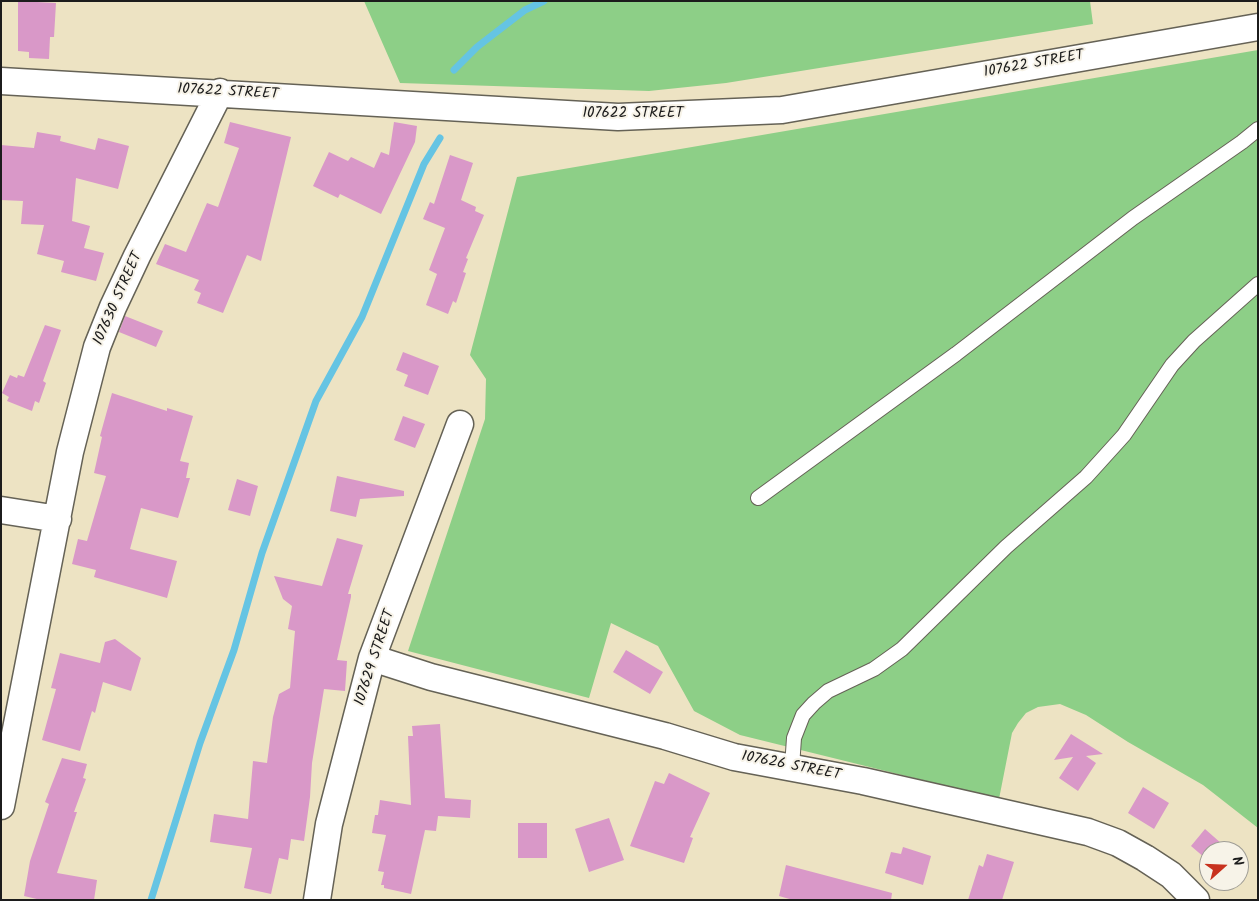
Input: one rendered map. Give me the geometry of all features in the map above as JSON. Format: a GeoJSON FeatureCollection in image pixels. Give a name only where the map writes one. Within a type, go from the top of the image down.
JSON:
{"type":"FeatureCollection","features":[{"type":"Feature","properties":{"kind":"street","name":"107622 STREET"},"geometry":{"type":"LineString","coordinates":[[1,81],[220,92],[618,117],[782,110],[1258,27]]}},
{"type":"Feature","properties":{"kind":"street","name":"107630 STREET"},"geometry":{"type":"LineString","coordinates":[[1,806],[11,706],[58,519],[70,452],[97,347],[137,256],[220,92]]}},
{"type":"Feature","properties":{"kind":"street","name":"107629 STREET"},"geometry":{"type":"LineString","coordinates":[[317,900],[330,824],[372,658],[460,424]]}},
{"type":"Feature","properties":{"kind":"street"},"geometry":{"type":"LineString","coordinates":[[1,510],[58,519]]}},
{"type":"Feature","properties":{"kind":"street","name":"107626 STREET"},"geometry":{"type":"LineString","coordinates":[[372,658],[431,677],[646,732],[734,757],[792,767],[1053,822],[1088,832],[1118,843],[1145,858],[1171,875],[1196,900]]}},
{"type":"Feature","properties":{"kind":"lane"},"geometry":{"type":"LineString","coordinates":[[758,498],[851,428],[956,354],[1133,218],[1258,129]]}},
{"type":"Feature","properties":{"kind":"lane"},"geometry":{"type":"LineString","coordinates":[[792,767],[794,738],[803,715],[814,703],[828,690],[874,669],[902,650],[1006,547],[1086,477],[1124,435],[1172,365],[1194,341],[1258,284]]}},
{"type":"Feature","properties":{"kind":"green space"},"geometry":{"type":"Polygon","coordinates":[[[364,1],[1090,1],[1093,24],[726,83],[649,91],[400,83],[364,1]]]}},
{"type":"Feature","properties":{"kind":"green space"},"geometry":{"type":"Polygon","coordinates":[[[1258,50],[1258,828],[1203,785],[1128,742],[1086,715],[1060,704],[1038,707],[1026,713],[1018,723],[1012,733],[999,799],[740,735],[694,711],[658,646],[611,623],[589,698],[408,651],[485,419],[486,379],[470,355],[517,177],[1258,50]]]}},
{"type":"Feature","properties":{"kind":"building"},"geometry":{"type":"Polygon","coordinates":[[[18,1],[56,3],[54,37],[50,37],[49,59],[29,58],[29,52],[18,51],[18,1]]]}},
{"type":"Feature","properties":{"kind":"building"},"geometry":{"type":"Polygon","coordinates":[[[230,122],[291,137],[261,261],[247,255],[223,313],[197,303],[201,293],[194,290],[199,280],[156,264],[165,244],[186,252],[207,203],[218,207],[239,148],[224,143],[230,122]]]}},
{"type":"Feature","properties":{"kind":"building"},"geometry":{"type":"Polygon","coordinates":[[[394,122],[417,126],[415,142],[381,214],[340,194],[338,198],[313,186],[329,152],[348,161],[351,157],[374,168],[381,152],[389,155],[394,122]]]}},
{"type":"Feature","properties":{"kind":"building"},"geometry":{"type":"Polygon","coordinates":[[[37,132],[61,136],[60,141],[95,150],[98,138],[129,146],[118,189],[76,178],[72,221],[90,226],[84,248],[104,253],[96,281],[61,272],[64,261],[37,254],[44,225],[21,224],[23,201],[1,200],[1,145],[34,148],[37,132]]]}},
{"type":"Feature","properties":{"kind":"building"},"geometry":{"type":"Polygon","coordinates":[[[450,155],[473,163],[461,200],[476,207],[475,211],[484,215],[466,258],[468,259],[463,272],[466,273],[456,303],[453,301],[448,314],[426,305],[437,274],[429,270],[445,228],[423,219],[430,202],[434,204],[450,155]]]}},
{"type":"Feature","properties":{"kind":"building"},"geometry":{"type":"Polygon","coordinates":[[[125,316],[163,331],[156,347],[119,332],[125,316]]]}},
{"type":"Feature","properties":{"kind":"building"},"geometry":{"type":"Polygon","coordinates":[[[45,325],[61,330],[43,381],[46,383],[39,403],[35,401],[32,411],[7,401],[9,397],[2,393],[10,375],[17,378],[18,375],[24,377],[45,325]]]}},
{"type":"Feature","properties":{"kind":"building"},"geometry":{"type":"Polygon","coordinates":[[[403,352],[439,366],[428,395],[404,386],[408,375],[396,370],[403,352]]]}},
{"type":"Feature","properties":{"kind":"building"},"geometry":{"type":"Polygon","coordinates":[[[112,393],[167,411],[167,408],[193,416],[180,461],[189,463],[186,478],[190,478],[178,518],[141,508],[130,549],[177,561],[167,598],[94,577],[96,570],[72,564],[78,539],[87,541],[106,476],[94,473],[102,437],[100,436],[112,393]]]}},
{"type":"Feature","properties":{"kind":"building"},"geometry":{"type":"Polygon","coordinates":[[[403,416],[425,424],[415,448],[394,440],[403,416]]]}},
{"type":"Feature","properties":{"kind":"building"},"geometry":{"type":"Polygon","coordinates":[[[337,476],[404,491],[404,496],[360,499],[356,517],[330,511],[337,476]]]}},
{"type":"Feature","properties":{"kind":"building"},"geometry":{"type":"Polygon","coordinates":[[[237,479],[258,486],[250,516],[228,510],[237,479]]]}},
{"type":"Feature","properties":{"kind":"building"},"geometry":{"type":"Polygon","coordinates":[[[337,538],[363,545],[348,594],[351,594],[351,597],[337,660],[347,661],[345,691],[324,689],[312,763],[304,841],[291,839],[288,860],[279,858],[271,894],[244,888],[252,848],[210,842],[214,814],[248,819],[253,761],[267,763],[273,717],[279,694],[290,688],[295,631],[288,629],[292,606],[283,599],[274,576],[322,586],[337,538]]]}},
{"type":"Feature","properties":{"kind":"building"},"geometry":{"type":"Polygon","coordinates":[[[115,639],[141,658],[131,691],[103,682],[95,713],[92,711],[80,751],[42,740],[56,689],[51,688],[60,653],[100,663],[105,642],[115,639]]]}},
{"type":"Feature","properties":{"kind":"building"},"geometry":{"type":"Polygon","coordinates":[[[626,650],[663,672],[650,694],[613,672],[626,650]]]}},
{"type":"Feature","properties":{"kind":"building"},"geometry":{"type":"Polygon","coordinates":[[[440,724],[445,798],[471,800],[470,818],[438,816],[436,831],[425,830],[411,894],[384,888],[384,885],[381,885],[384,872],[378,871],[386,835],[372,833],[375,815],[378,815],[380,800],[411,805],[408,736],[413,736],[412,726],[440,724]]]}},
{"type":"Feature","properties":{"kind":"building"},"geometry":{"type":"Polygon","coordinates":[[[1071,734],[1103,754],[1086,756],[1096,763],[1078,791],[1059,778],[1073,757],[1054,760],[1071,734]]]}},
{"type":"Feature","properties":{"kind":"building"},"geometry":{"type":"Polygon","coordinates":[[[62,758],[87,764],[83,778],[86,779],[74,812],[77,812],[57,873],[97,880],[94,900],[41,900],[24,896],[30,861],[49,804],[45,802],[62,758]]]}},
{"type":"Feature","properties":{"kind":"building"},"geometry":{"type":"Polygon","coordinates":[[[669,773],[710,793],[690,837],[693,838],[684,863],[630,846],[655,781],[664,784],[669,773]]]}},
{"type":"Feature","properties":{"kind":"building"},"geometry":{"type":"Polygon","coordinates":[[[1143,787],[1169,803],[1154,829],[1128,813],[1143,787]]]}},
{"type":"Feature","properties":{"kind":"building"},"geometry":{"type":"Polygon","coordinates":[[[609,818],[624,860],[589,872],[575,829],[609,818]]]}},
{"type":"Feature","properties":{"kind":"building"},"geometry":{"type":"Polygon","coordinates":[[[518,823],[547,823],[547,858],[518,858],[518,823]]]}},
{"type":"Feature","properties":{"kind":"building"},"geometry":{"type":"Polygon","coordinates":[[[1205,829],[1219,841],[1199,841],[1199,853],[1191,846],[1205,829]]]}},
{"type":"Feature","properties":{"kind":"building"},"geometry":{"type":"Polygon","coordinates":[[[903,847],[931,856],[923,885],[885,873],[891,852],[901,854],[903,847]]]}},
{"type":"Feature","properties":{"kind":"building"},"geometry":{"type":"Polygon","coordinates":[[[987,854],[1014,862],[1002,900],[968,900],[979,865],[983,867],[987,854]]]}},
{"type":"Feature","properties":{"kind":"building"},"geometry":{"type":"Polygon","coordinates":[[[786,865],[892,893],[891,900],[793,900],[779,896],[786,865]]]}},
{"type":"Feature","properties":{"kind":"waterway"},"geometry":{"type":"LineString","coordinates":[[454,70],[477,47],[525,10],[544,1]]}},
{"type":"Feature","properties":{"kind":"waterway"},"geometry":{"type":"LineString","coordinates":[[151,900],[200,743],[234,650],[262,553],[316,401],[362,317],[424,164],[440,138]]}}]}
